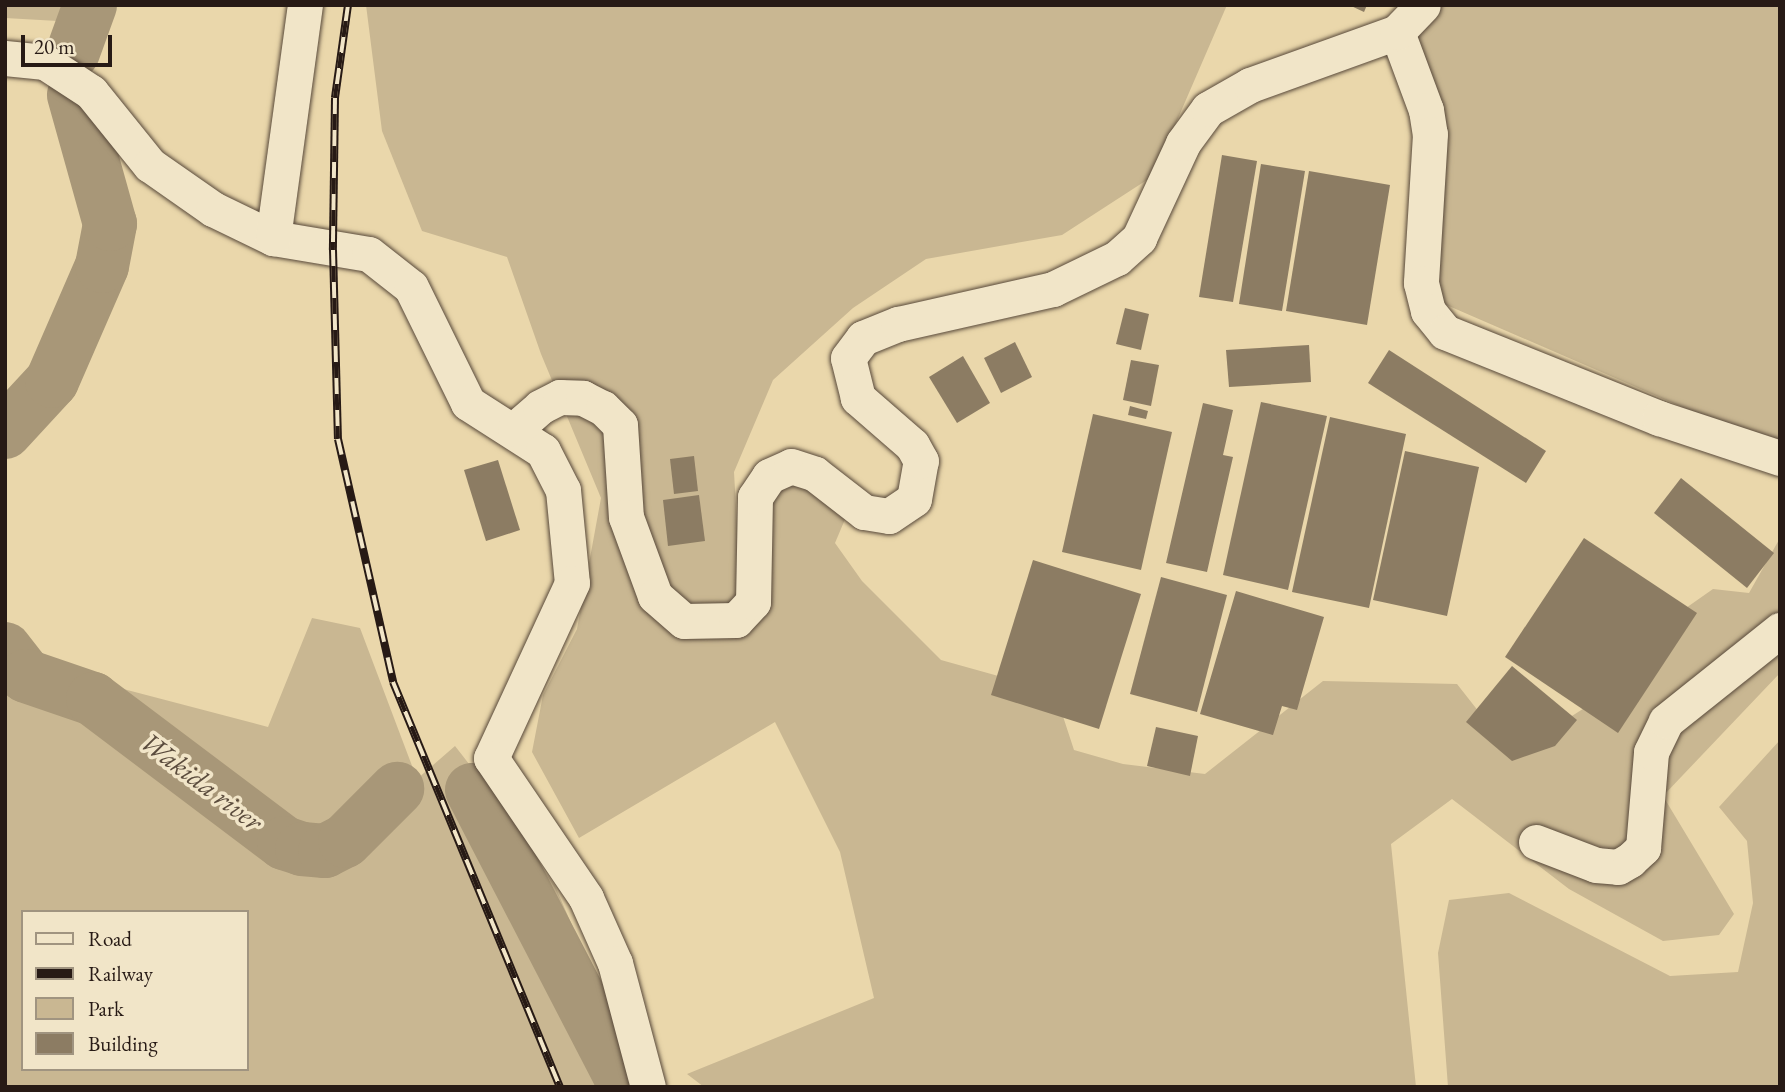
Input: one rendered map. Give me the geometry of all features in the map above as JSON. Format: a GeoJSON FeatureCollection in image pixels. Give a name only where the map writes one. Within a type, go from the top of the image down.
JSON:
{"type":"FeatureCollection","features":[{"type":"Feature","properties":{"kind":"street"},"geometry":{"type":"LineString","coordinates":[[273,238],[305,5]]}},
{"type":"Feature","properties":{"kind":"street"},"geometry":{"type":"LineString","coordinates":[[515,429],[540,407],[560,397],[583,398],[603,408],[620,425],[626,517],[655,596],[684,621],[736,620],[752,602],[755,497],[769,476],[791,466],[815,474],[864,512],[888,516],[914,499],[921,461],[912,445],[858,398],[848,358],[863,338],[898,324],[1053,289],[1117,258],[1139,238],[1183,143],[1208,109],[1262,80],[1397,32],[1423,5]]}},
{"type":"Feature","properties":{"kind":"street"},"geometry":{"type":"LineString","coordinates":[[1397,32],[1426,110],[1430,134],[1421,283],[1428,312],[1445,331],[1659,418],[1780,458]]}},
{"type":"Feature","properties":{"kind":"street"},"geometry":{"type":"LineString","coordinates":[[5,58],[45,62],[91,92],[150,165],[213,209],[273,238],[369,254],[411,287],[468,403],[515,429],[543,451],[563,490],[572,583],[491,758],[586,898],[615,963],[648,1087]]}},
{"type":"Feature","properties":{"kind":"street"},"geometry":{"type":"LineString","coordinates":[[1536,842],[1596,864],[1618,867],[1630,860],[1643,848],[1650,752],[1665,721],[1780,630]]}},
{"type":"Feature","properties":{"kind":"green space"},"geometry":{"type":"Polygon","coordinates":[[[5,5],[72,5],[58,21],[5,18],[5,5]]]}},
{"type":"Feature","properties":{"kind":"green space"},"geometry":{"type":"Polygon","coordinates":[[[366,5],[1227,5],[1153,176],[1062,235],[926,259],[853,308],[773,380],[734,472],[738,542],[762,481],[857,491],[835,543],[862,581],[941,660],[1055,692],[1074,750],[1123,764],[1205,774],[1323,681],[1457,684],[1512,754],[1586,707],[1579,683],[1713,589],[1749,593],[1780,538],[1780,673],[1663,796],[1734,914],[1719,935],[1663,941],[1569,889],[1452,799],[1391,844],[1416,1087],[704,1087],[687,1074],[874,998],[840,852],[775,722],[579,838],[532,752],[543,695],[577,629],[601,498],[541,354],[507,257],[422,231],[382,131],[366,5]]]}},
{"type":"Feature","properties":{"kind":"green space"},"geometry":{"type":"Polygon","coordinates":[[[1415,5],[1780,5],[1780,454],[1689,410],[1412,290],[1415,5]]]}},
{"type":"Feature","properties":{"kind":"green space"},"geometry":{"type":"Polygon","coordinates":[[[312,618],[360,628],[417,779],[455,746],[491,792],[555,886],[642,1087],[5,1087],[5,667],[89,680],[268,727],[312,618]]]}},
{"type":"Feature","properties":{"kind":"green space"},"geometry":{"type":"Polygon","coordinates":[[[1780,740],[1780,1087],[1448,1087],[1438,953],[1449,900],[1509,893],[1670,976],[1738,972],[1753,903],[1747,841],[1719,807],[1780,740]]]}},
{"type":"Feature","properties":{"kind":"building"},"geometry":{"type":"Polygon","coordinates":[[[1349,5],[1367,5],[1364,12],[1349,5]]]}},
{"type":"Feature","properties":{"kind":"building"},"geometry":{"type":"Polygon","coordinates":[[[1222,155],[1257,161],[1233,302],[1199,297],[1222,155]]]}},
{"type":"Feature","properties":{"kind":"building"},"geometry":{"type":"Polygon","coordinates":[[[1261,164],[1305,171],[1282,311],[1239,304],[1261,164]]]}},
{"type":"Feature","properties":{"kind":"building"},"geometry":{"type":"Polygon","coordinates":[[[1309,171],[1390,185],[1367,325],[1286,311],[1309,171]]]}},
{"type":"Feature","properties":{"kind":"building"},"geometry":{"type":"Polygon","coordinates":[[[1125,308],[1149,314],[1141,350],[1116,344],[1125,308]]]}},
{"type":"Feature","properties":{"kind":"building"},"geometry":{"type":"Polygon","coordinates":[[[1015,342],[1032,377],[1001,393],[984,358],[1015,342]]]}},
{"type":"Feature","properties":{"kind":"building"},"geometry":{"type":"Polygon","coordinates":[[[1309,345],[1311,382],[1229,387],[1226,350],[1309,345]]]}},
{"type":"Feature","properties":{"kind":"building"},"geometry":{"type":"Polygon","coordinates":[[[1389,350],[1546,451],[1526,483],[1368,383],[1389,350]]]}},
{"type":"Feature","properties":{"kind":"building"},"geometry":{"type":"Polygon","coordinates":[[[963,356],[990,403],[957,423],[929,377],[963,356]]]}},
{"type":"Feature","properties":{"kind":"building"},"geometry":{"type":"Polygon","coordinates":[[[1131,360],[1159,365],[1151,406],[1123,400],[1131,360]]]}},
{"type":"Feature","properties":{"kind":"building"},"geometry":{"type":"Polygon","coordinates":[[[1261,402],[1327,416],[1288,590],[1223,575],[1261,402]]]}},
{"type":"Feature","properties":{"kind":"building"},"geometry":{"type":"Polygon","coordinates":[[[1203,403],[1233,410],[1223,455],[1233,457],[1207,572],[1166,563],[1203,403]]]}},
{"type":"Feature","properties":{"kind":"building"},"geometry":{"type":"Polygon","coordinates":[[[1130,406],[1148,411],[1146,419],[1128,415],[1130,406]]]}},
{"type":"Feature","properties":{"kind":"building"},"geometry":{"type":"Polygon","coordinates":[[[1093,414],[1172,432],[1141,570],[1062,552],[1093,414]]]}},
{"type":"Feature","properties":{"kind":"building"},"geometry":{"type":"Polygon","coordinates":[[[1330,417],[1406,434],[1369,608],[1292,592],[1330,417]]]}},
{"type":"Feature","properties":{"kind":"building"},"geometry":{"type":"Polygon","coordinates":[[[1405,451],[1479,467],[1447,616],[1373,600],[1405,451]]]}},
{"type":"Feature","properties":{"kind":"building"},"geometry":{"type":"Polygon","coordinates":[[[694,456],[698,491],[674,494],[670,459],[694,456]]]}},
{"type":"Feature","properties":{"kind":"building"},"geometry":{"type":"Polygon","coordinates":[[[498,460],[520,530],[486,541],[464,470],[498,460]]]}},
{"type":"Feature","properties":{"kind":"building"},"geometry":{"type":"Polygon","coordinates":[[[1681,478],[1774,553],[1747,588],[1654,513],[1681,478]]]}},
{"type":"Feature","properties":{"kind":"building"},"geometry":{"type":"Polygon","coordinates":[[[699,495],[705,541],[668,546],[663,500],[699,495]]]}},
{"type":"Feature","properties":{"kind":"building"},"geometry":{"type":"Polygon","coordinates":[[[1584,538],[1697,613],[1618,733],[1505,657],[1584,538]]]}},
{"type":"Feature","properties":{"kind":"building"},"geometry":{"type":"Polygon","coordinates":[[[1033,560],[1141,594],[1099,729],[991,695],[1033,560]]]}},
{"type":"Feature","properties":{"kind":"building"},"geometry":{"type":"Polygon","coordinates":[[[1161,577],[1227,595],[1197,712],[1130,694],[1161,577]]]}},
{"type":"Feature","properties":{"kind":"building"},"geometry":{"type":"Polygon","coordinates":[[[1236,591],[1324,617],[1297,710],[1282,706],[1273,735],[1200,714],[1236,591]]]}},
{"type":"Feature","properties":{"kind":"building"},"geometry":{"type":"Polygon","coordinates":[[[1512,666],[1577,720],[1555,746],[1512,761],[1466,722],[1512,666]]]}},
{"type":"Feature","properties":{"kind":"building"},"geometry":{"type":"Polygon","coordinates":[[[1156,727],[1198,736],[1190,776],[1147,766],[1156,727]]]}},
{"type":"Feature","properties":{"kind":"waterway","name":"Wakida river"},"geometry":{"type":"LineString","coordinates":[[73,52],[90,5]]}},
{"type":"Feature","properties":{"kind":"waterway","name":"Wakida river"},"geometry":{"type":"LineString","coordinates":[[5,432],[52,381],[102,266],[110,224],[74,95]]}},
{"type":"Feature","properties":{"kind":"waterway","name":"Wakida river"},"geometry":{"type":"LineString","coordinates":[[5,649],[26,676],[93,699],[284,843],[302,849],[325,851],[345,841],[397,789]]}},
{"type":"Feature","properties":{"kind":"waterway","name":"Wakida river"},"geometry":{"type":"LineString","coordinates":[[472,790],[626,1087]]}},
{"type":"Feature","properties":{"kind":"railway"},"geometry":{"type":"LineString","coordinates":[[348,5],[335,98],[333,250],[338,439],[393,682],[560,1087]]}}]}
